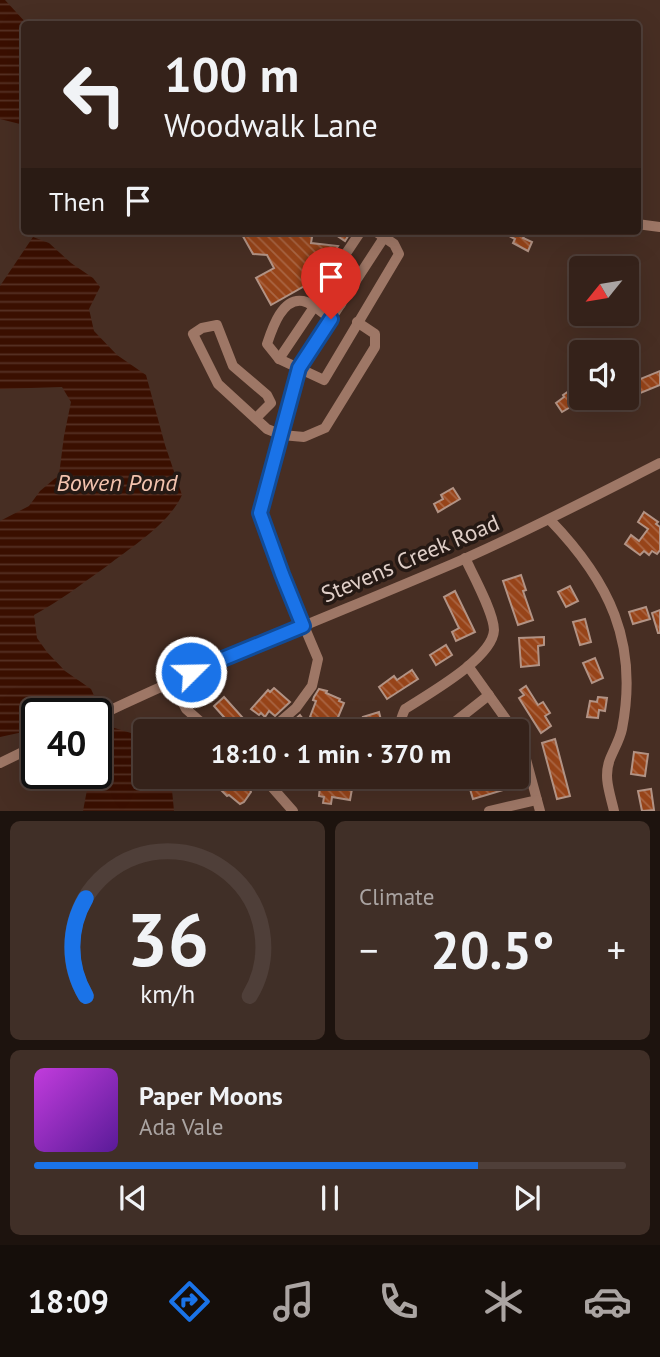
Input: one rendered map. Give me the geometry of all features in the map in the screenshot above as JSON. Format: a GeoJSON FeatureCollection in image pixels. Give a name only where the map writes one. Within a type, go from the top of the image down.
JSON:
{"type":"FeatureCollection","features":[{"type":"Feature","properties":{"kind":"street"},"geometry":{"type":"LineString","coordinates":[[641,224],[660,227]]}},
{"type":"Feature","properties":{"kind":"street"},"geometry":{"type":"LineString","coordinates":[[341,304],[323,288],[357,235]]}},
{"type":"Feature","properties":{"kind":"street"},"geometry":{"type":"LineString","coordinates":[[283,719],[296,708],[312,686],[318,659],[260,513],[299,368],[341,304],[379,235]]}},
{"type":"Feature","properties":{"kind":"street"},"geometry":{"type":"LineString","coordinates":[[331,319],[304,301],[292,301],[285,307],[272,329],[267,344],[279,359],[324,380],[399,254],[394,244],[381,235]]}},
{"type":"Feature","properties":{"kind":"street"},"geometry":{"type":"LineString","coordinates":[[279,359],[314,307]]}},
{"type":"Feature","properties":{"kind":"street"},"geometry":{"type":"LineString","coordinates":[[256,418],[271,403],[267,396],[233,366],[217,325],[202,328],[193,334],[218,384],[267,429],[282,435],[304,437],[325,428],[375,347],[375,334],[357,322]]}},
{"type":"Feature","properties":{"kind":"street","name":"Stevens Creek Road"},"geometry":{"type":"LineString","coordinates":[[112,709],[171,681],[550,520],[660,463]]}},
{"type":"Feature","properties":{"kind":"street"},"geometry":{"type":"LineString","coordinates":[[550,520],[574,545],[598,580],[614,612],[624,644],[627,696],[622,733],[606,773],[614,811]]}},
{"type":"Feature","properties":{"kind":"street"},"geometry":{"type":"LineString","coordinates":[[401,719],[405,709],[468,666],[487,649],[494,631],[492,618],[465,558]]}},
{"type":"Feature","properties":{"kind":"street"},"geometry":{"type":"LineString","coordinates":[[468,666],[507,719]]}},
{"type":"Feature","properties":{"kind":"street"},"geometry":{"type":"LineString","coordinates":[[171,681],[186,709],[197,719]]}},
{"type":"Feature","properties":{"kind":"street"},"geometry":{"type":"LineString","coordinates":[[459,719],[489,695]]}},
{"type":"Feature","properties":{"kind":"street"},"geometry":{"type":"LineString","coordinates":[[0,763],[21,753]]}},
{"type":"Feature","properties":{"kind":"street"},"geometry":{"type":"LineString","coordinates":[[489,811],[539,805],[529,767]]}},
{"type":"Feature","properties":{"kind":"street"},"geometry":{"type":"LineString","coordinates":[[274,789],[293,811]]}},
{"type":"Feature","properties":{"kind":"water"},"geometry":{"type":"Polygon","coordinates":[[[0,0],[5,0],[24,21],[21,21],[21,124],[0,119],[0,0]]]}},
{"type":"Feature","properties":{"kind":"water","name":"Bowen Pond"},"geometry":{"type":"Polygon","coordinates":[[[33,237],[49,243],[93,278],[100,287],[89,309],[94,331],[117,355],[146,375],[182,495],[168,516],[149,534],[71,592],[34,615],[37,638],[47,652],[65,671],[91,689],[95,698],[21,698],[21,732],[0,737],[0,521],[29,506],[40,491],[59,475],[71,402],[62,387],[0,389],[0,286],[33,237]]]}},
{"type":"Feature","properties":{"kind":"water","name":"Bowen Pond"},"geometry":{"type":"Polygon","coordinates":[[[112,727],[133,733],[133,789],[172,789],[174,811],[83,811],[87,789],[112,789],[112,727]]]}},
{"type":"Feature","properties":{"kind":"building"},"geometry":{"type":"Polygon","coordinates":[[[242,235],[312,235],[311,243],[338,246],[318,282],[313,285],[310,283],[271,305],[256,278],[274,268],[267,255],[253,254],[242,235]]]}},
{"type":"Feature","properties":{"kind":"building"},"geometry":{"type":"Polygon","coordinates":[[[336,235],[349,235],[345,241],[336,235]]]}},
{"type":"Feature","properties":{"kind":"building"},"geometry":{"type":"Polygon","coordinates":[[[508,235],[525,235],[523,238],[532,242],[528,251],[513,243],[515,239],[508,235]]]}},
{"type":"Feature","properties":{"kind":"building"},"geometry":{"type":"Polygon","coordinates":[[[660,371],[660,385],[639,394],[639,380],[660,371]]]}},
{"type":"Feature","properties":{"kind":"building"},"geometry":{"type":"Polygon","coordinates":[[[569,391],[569,408],[562,412],[556,403],[569,391]]]}},
{"type":"Feature","properties":{"kind":"building"},"geometry":{"type":"Polygon","coordinates":[[[453,488],[460,499],[438,512],[434,504],[443,499],[441,495],[453,488]]]}},
{"type":"Feature","properties":{"kind":"building"},"geometry":{"type":"Polygon","coordinates":[[[644,512],[658,522],[656,524],[660,527],[660,550],[657,554],[652,551],[649,555],[644,551],[640,555],[625,544],[631,535],[639,541],[648,529],[638,522],[644,512]]]}},
{"type":"Feature","properties":{"kind":"building"},"geometry":{"type":"Polygon","coordinates":[[[521,575],[526,590],[523,591],[533,620],[518,625],[503,581],[521,575]]]}},
{"type":"Feature","properties":{"kind":"building"},"geometry":{"type":"Polygon","coordinates":[[[570,586],[578,601],[566,607],[558,592],[570,586]]]}},
{"type":"Feature","properties":{"kind":"building"},"geometry":{"type":"Polygon","coordinates":[[[455,591],[475,632],[456,641],[452,632],[459,628],[444,597],[455,591]]]}},
{"type":"Feature","properties":{"kind":"building"},"geometry":{"type":"Polygon","coordinates":[[[646,607],[650,619],[633,624],[629,612],[646,607]]]}},
{"type":"Feature","properties":{"kind":"building"},"geometry":{"type":"Polygon","coordinates":[[[660,610],[660,633],[658,633],[652,613],[660,610]]]}},
{"type":"Feature","properties":{"kind":"building"},"geometry":{"type":"Polygon","coordinates":[[[585,619],[591,642],[580,645],[573,622],[585,619]]]}},
{"type":"Feature","properties":{"kind":"building"},"geometry":{"type":"Polygon","coordinates":[[[544,637],[544,645],[538,646],[539,665],[521,667],[519,638],[544,637]]]}},
{"type":"Feature","properties":{"kind":"building"},"geometry":{"type":"Polygon","coordinates":[[[446,645],[452,655],[436,665],[430,655],[446,645]]]}},
{"type":"Feature","properties":{"kind":"building"},"geometry":{"type":"Polygon","coordinates":[[[595,658],[603,678],[592,683],[583,663],[595,658]]]}},
{"type":"Feature","properties":{"kind":"building"},"geometry":{"type":"Polygon","coordinates":[[[412,670],[418,679],[387,699],[379,687],[394,676],[397,680],[412,670]]]}},
{"type":"Feature","properties":{"kind":"building"},"geometry":{"type":"Polygon","coordinates":[[[526,686],[538,705],[543,702],[550,713],[545,716],[551,726],[541,733],[519,698],[524,695],[520,690],[526,686]]]}},
{"type":"Feature","properties":{"kind":"building"},"geometry":{"type":"Polygon","coordinates":[[[274,688],[290,702],[275,716],[269,711],[265,717],[251,709],[268,690],[270,692],[274,688]]]}},
{"type":"Feature","properties":{"kind":"building"},"geometry":{"type":"Polygon","coordinates":[[[319,689],[340,699],[339,701],[344,703],[337,719],[310,717],[316,701],[313,700],[319,689]]]}},
{"type":"Feature","properties":{"kind":"building"},"geometry":{"type":"Polygon","coordinates":[[[224,697],[242,717],[226,719],[214,706],[224,697]]]}},
{"type":"Feature","properties":{"kind":"building"},"geometry":{"type":"Polygon","coordinates":[[[598,697],[607,698],[605,711],[599,710],[598,718],[587,717],[590,701],[597,702],[598,697]]]}},
{"type":"Feature","properties":{"kind":"building"},"geometry":{"type":"Polygon","coordinates":[[[379,712],[381,719],[364,719],[379,712]]]}},
{"type":"Feature","properties":{"kind":"building"},"geometry":{"type":"Polygon","coordinates":[[[555,739],[570,796],[557,799],[542,743],[555,739]]]}},
{"type":"Feature","properties":{"kind":"building"},"geometry":{"type":"Polygon","coordinates":[[[634,752],[648,754],[645,776],[631,774],[634,752]]]}},
{"type":"Feature","properties":{"kind":"building"},"geometry":{"type":"Polygon","coordinates":[[[220,789],[251,789],[240,804],[220,789]]]}},
{"type":"Feature","properties":{"kind":"building"},"geometry":{"type":"Polygon","coordinates":[[[320,789],[352,789],[350,800],[332,797],[331,804],[323,803],[324,797],[319,796],[320,789]]]}},
{"type":"Feature","properties":{"kind":"building"},"geometry":{"type":"Polygon","coordinates":[[[470,789],[507,789],[473,799],[470,789]]]}},
{"type":"Feature","properties":{"kind":"building"},"geometry":{"type":"Polygon","coordinates":[[[651,789],[654,810],[642,811],[638,791],[651,789]]]}},
{"type":"Feature","properties":{"kind":"route"},"geometry":{"type":"LineString","coordinates":[[191,672],[303,626],[260,513],[299,368],[331,319]]}}]}
